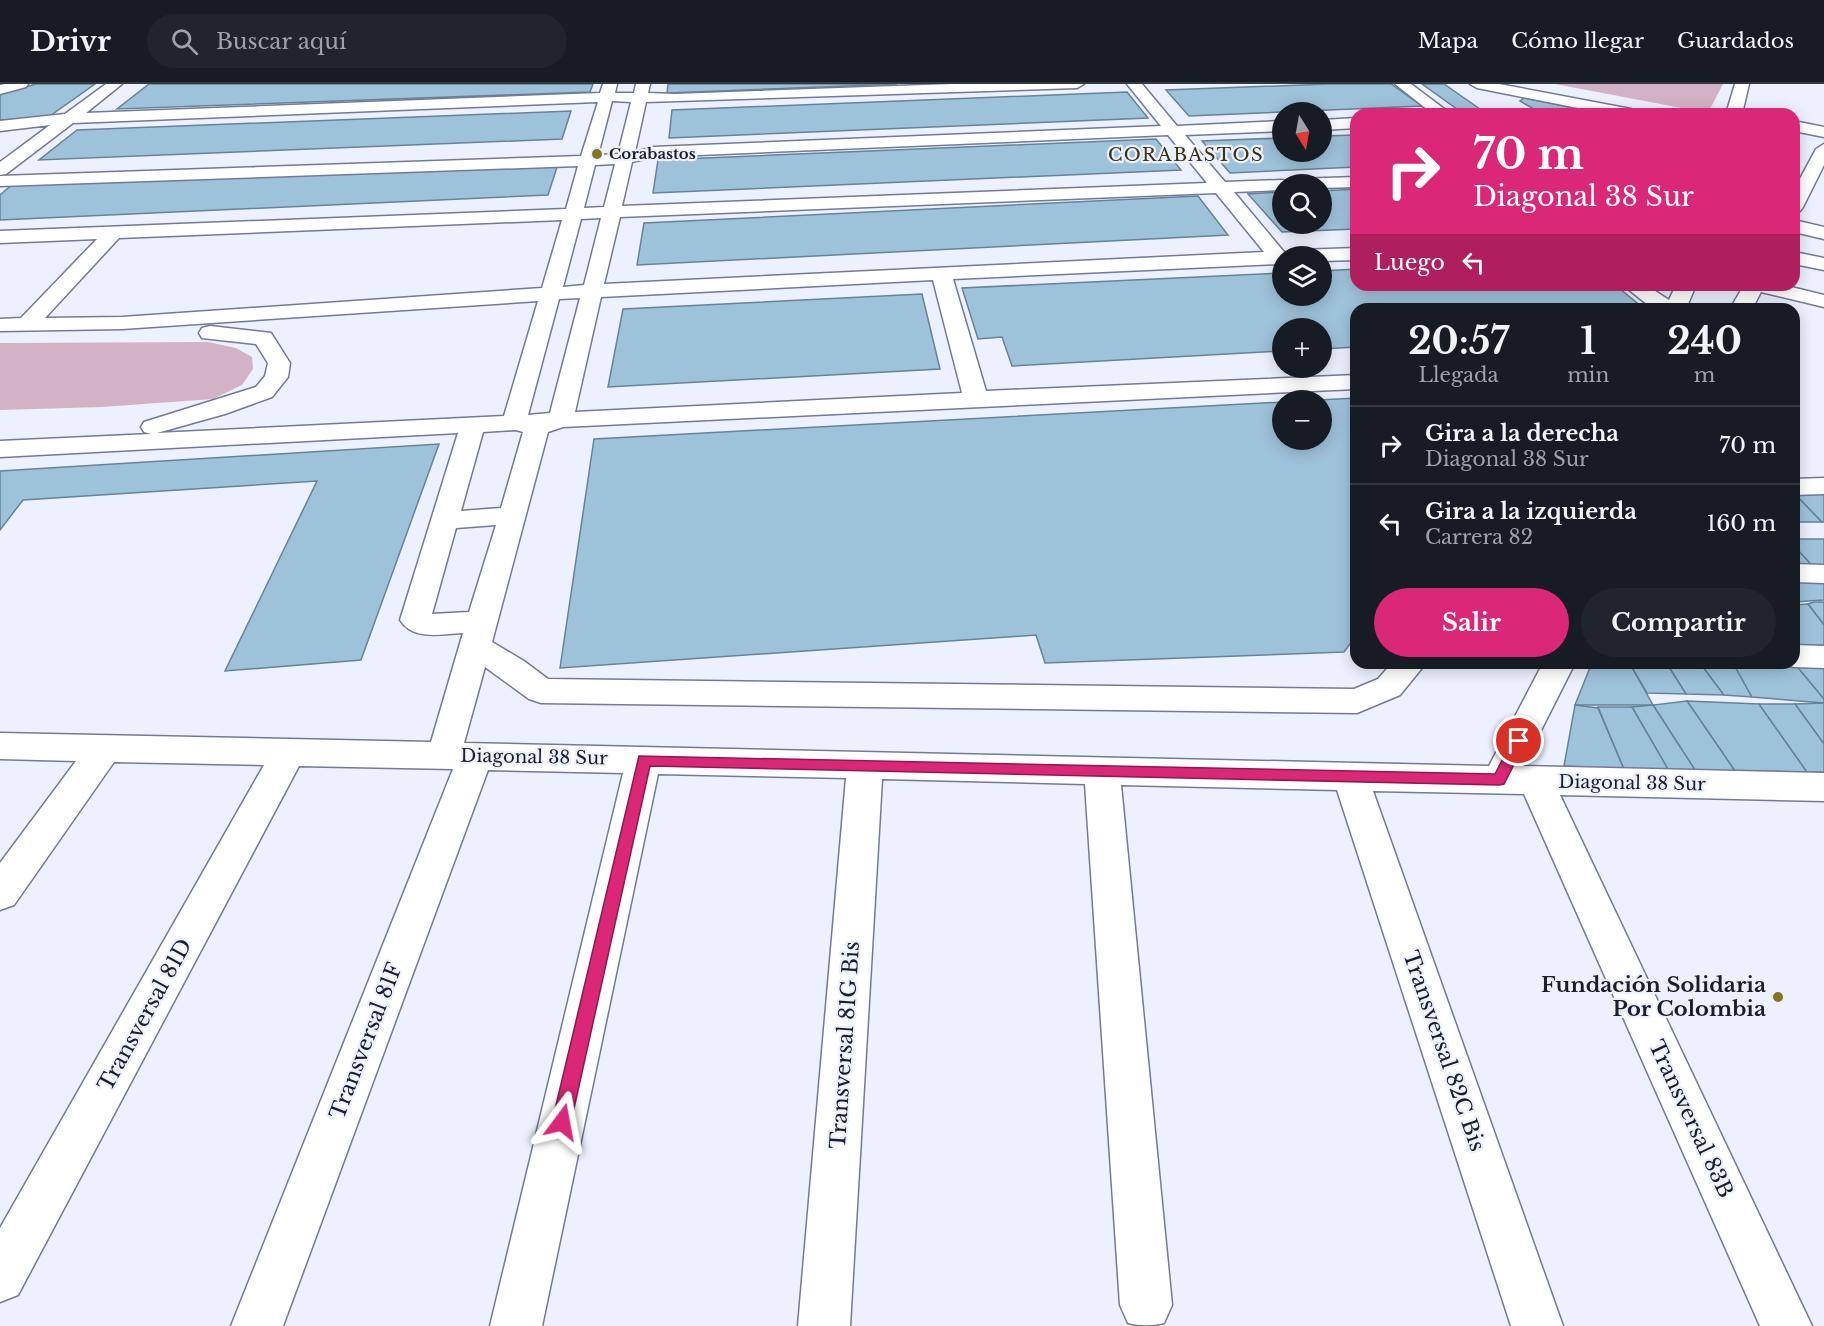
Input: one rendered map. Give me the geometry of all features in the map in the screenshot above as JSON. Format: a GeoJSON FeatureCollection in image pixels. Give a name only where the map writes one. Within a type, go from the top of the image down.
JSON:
{"type":"FeatureCollection","features":[{"type":"Feature","properties":{"kind":"street"},"geometry":{"type":"LineString","coordinates":[[0,90],[21,84]]}},
{"type":"Feature","properties":{"kind":"street"},"geometry":{"type":"LineString","coordinates":[[0,172],[116,84]]}},
{"type":"Feature","properties":{"kind":"street"},"geometry":{"type":"LineString","coordinates":[[5,130],[29,124],[607,95],[675,98],[1077,84]]}},
{"type":"Feature","properties":{"kind":"street"},"geometry":{"type":"LineString","coordinates":[[1134,84],[1272,247]]}},
{"type":"Feature","properties":{"kind":"street"},"geometry":{"type":"LineString","coordinates":[[1402,84],[1435,108]]}},
{"type":"Feature","properties":{"kind":"street"},"geometry":{"type":"LineString","coordinates":[[1468,84],[1495,102]]}},
{"type":"Feature","properties":{"kind":"street"},"geometry":{"type":"LineString","coordinates":[[1477,84],[1600,108]]}},
{"type":"Feature","properties":{"kind":"street"},"geometry":{"type":"LineString","coordinates":[[1736,108],[1742,84]]}},
{"type":"Feature","properties":{"kind":"street"},"geometry":{"type":"LineString","coordinates":[[537,423],[551,294],[607,95]]}},
{"type":"Feature","properties":{"kind":"street"},"geometry":{"type":"LineString","coordinates":[[537,423],[592,291],[640,95]]}},
{"type":"Feature","properties":{"kind":"street"},"geometry":{"type":"LineString","coordinates":[[1332,124],[1350,123]]}},
{"type":"Feature","properties":{"kind":"street"},"geometry":{"type":"LineString","coordinates":[[0,172],[653,152],[1272,126]]}},
{"type":"Feature","properties":{"kind":"street"},"geometry":{"type":"LineString","coordinates":[[1800,127],[1824,132]]}},
{"type":"Feature","properties":{"kind":"street"},"geometry":{"type":"LineString","coordinates":[[1803,202],[1817,178],[1823,152]]}},
{"type":"Feature","properties":{"kind":"street"},"geometry":{"type":"LineString","coordinates":[[1332,183],[1350,182]]}},
{"type":"Feature","properties":{"kind":"street"},"geometry":{"type":"LineString","coordinates":[[0,237],[1272,185]]}},
{"type":"Feature","properties":{"kind":"street"},"geometry":{"type":"LineString","coordinates":[[1800,227],[1824,233]]}},
{"type":"Feature","properties":{"kind":"street"},"geometry":{"type":"LineString","coordinates":[[27,324],[114,232]]}},
{"type":"Feature","properties":{"kind":"street"},"geometry":{"type":"LineString","coordinates":[[1332,255],[1350,254]]}},
{"type":"Feature","properties":{"kind":"street"},"geometry":{"type":"LineString","coordinates":[[0,325],[122,323],[592,291],[1272,257]]}},
{"type":"Feature","properties":{"kind":"street"},"geometry":{"type":"LineString","coordinates":[[1800,259],[1824,264]]}},
{"type":"Feature","properties":{"kind":"street"},"geometry":{"type":"LineString","coordinates":[[942,275],[975,399]]}},
{"type":"Feature","properties":{"kind":"street"},"geometry":{"type":"LineString","coordinates":[[1642,291],[1658,303]]}},
{"type":"Feature","properties":{"kind":"street"},"geometry":{"type":"LineString","coordinates":[[1782,291],[1824,301]]}},
{"type":"Feature","properties":{"kind":"street"},"geometry":{"type":"LineString","coordinates":[[75,445],[216,410],[264,392],[276,377],[279,363],[263,338],[122,323]]}},
{"type":"Feature","properties":{"kind":"street"},"geometry":{"type":"LineString","coordinates":[[0,449],[975,399],[1350,382]]}},
{"type":"Feature","properties":{"kind":"street","name":"Transversal 81F"},"geometry":{"type":"LineString","coordinates":[[257,1326],[460,756],[479,634],[537,423]]}},
{"type":"Feature","properties":{"kind":"street"},"geometry":{"type":"LineString","coordinates":[[473,424],[416,620],[425,625],[479,634],[513,669],[541,691],[1357,701],[1389,687],[1405,669]]}},
{"type":"Feature","properties":{"kind":"street"},"geometry":{"type":"LineString","coordinates":[[1800,487],[1824,486]]}},
{"type":"Feature","properties":{"kind":"street"},"geometry":{"type":"LineString","coordinates":[[446,520],[512,516]]}},
{"type":"Feature","properties":{"kind":"street"},"geometry":{"type":"LineString","coordinates":[[1800,573],[1824,574]]}},
{"type":"Feature","properties":{"kind":"street"},"geometry":{"type":"LineString","coordinates":[[1800,656],[1824,657]]}},
{"type":"Feature","properties":{"kind":"street"},"geometry":{"type":"LineString","coordinates":[[1518,780],[1557,669]]}},
{"type":"Feature","properties":{"kind":"street","name":"Diagonal 38 Sur"},"geometry":{"type":"LineString","coordinates":[[0,746],[1824,787]]}},
{"type":"Feature","properties":{"kind":"street"},"geometry":{"type":"LineString","coordinates":[[0,893],[105,748]]}},
{"type":"Feature","properties":{"kind":"street","name":"Transversal 81D"},"geometry":{"type":"LineString","coordinates":[[0,1277],[289,752]]}},
{"type":"Feature","properties":{"kind":"street"},"geometry":{"type":"LineString","coordinates":[[516,1326],[644,760]]}},
{"type":"Feature","properties":{"kind":"street","name":"Transversal 81G Bis"},"geometry":{"type":"LineString","coordinates":[[824,1326],[866,765]]}},
{"type":"Feature","properties":{"kind":"street"},"geometry":{"type":"LineString","coordinates":[[1102,770],[1146,1305]]}},
{"type":"Feature","properties":{"kind":"street","name":"Transversal 82C Bis"},"geometry":{"type":"LineString","coordinates":[[1350,776],[1537,1326]]}},
{"type":"Feature","properties":{"kind":"street","name":"Transversal 83B"},"geometry":{"type":"LineString","coordinates":[[1518,780],[1786,1326]]}},
{"type":"Feature","properties":{"kind":"shaded area"},"geometry":{"type":"Polygon","coordinates":[[[1555,84],[1723,84],[1711,108],[1682,108],[1555,84]]]}},
{"type":"Feature","properties":{"kind":"shaded area"},"geometry":{"type":"Polygon","coordinates":[[[208,342],[236,348],[252,357],[253,369],[242,385],[213,399],[102,407],[0,410],[0,343],[208,342]]]}},
{"type":"Feature","properties":{"kind":"building"},"geometry":{"type":"Polygon","coordinates":[[[36,84],[95,84],[47,118],[0,120],[0,94],[36,84]]]}},
{"type":"Feature","properties":{"kind":"building"},"geometry":{"type":"Polygon","coordinates":[[[149,84],[593,84],[590,92],[117,109],[149,84]]]}},
{"type":"Feature","properties":{"kind":"building"},"geometry":{"type":"Polygon","coordinates":[[[668,84],[897,84],[667,93],[668,84]]]}},
{"type":"Feature","properties":{"kind":"building"},"geometry":{"type":"Polygon","coordinates":[[[1391,84],[1422,106],[1332,110],[1332,102],[1272,102],[1272,112],[1189,116],[1166,90],[1391,84]]]}},
{"type":"Feature","properties":{"kind":"building"},"geometry":{"type":"Polygon","coordinates":[[[1422,84],[1444,84],[1478,108],[1456,108],[1422,84]]]}},
{"type":"Feature","properties":{"kind":"building"},"geometry":{"type":"Polygon","coordinates":[[[1127,92],[1148,118],[669,138],[672,110],[1127,92]]]}},
{"type":"Feature","properties":{"kind":"building"},"geometry":{"type":"Polygon","coordinates":[[[1524,98],[1575,108],[1532,108],[1520,101],[1524,98]]]}},
{"type":"Feature","properties":{"kind":"building"},"geometry":{"type":"Polygon","coordinates":[[[571,111],[562,139],[39,160],[77,130],[571,111]]]}},
{"type":"Feature","properties":{"kind":"building"},"geometry":{"type":"Polygon","coordinates":[[[1350,135],[1350,167],[1230,173],[1202,141],[1272,138],[1272,162],[1332,162],[1332,136],[1350,135]]]}},
{"type":"Feature","properties":{"kind":"building"},"geometry":{"type":"Polygon","coordinates":[[[1156,139],[1181,170],[653,193],[658,160],[1156,139]]]}},
{"type":"Feature","properties":{"kind":"building"},"geometry":{"type":"Polygon","coordinates":[[[559,161],[548,195],[0,220],[0,195],[13,184],[559,161]]]}},
{"type":"Feature","properties":{"kind":"building"},"geometry":{"type":"Polygon","coordinates":[[[1350,189],[1350,229],[1332,230],[1332,190],[1350,189]]]}},
{"type":"Feature","properties":{"kind":"building"},"geometry":{"type":"Polygon","coordinates":[[[1272,193],[1272,221],[1248,194],[1272,193]]]}},
{"type":"Feature","properties":{"kind":"building"},"geometry":{"type":"Polygon","coordinates":[[[1198,196],[1228,235],[637,265],[644,223],[1198,196]]]}},
{"type":"Feature","properties":{"kind":"building"},"geometry":{"type":"Polygon","coordinates":[[[1350,269],[1350,291],[1622,291],[1637,303],[1350,303],[1350,347],[1332,348],[1332,318],[1272,318],[1272,352],[1012,366],[1002,337],[978,339],[962,288],[1272,273],[1272,306],[1332,306],[1332,270],[1350,269]]]}},
{"type":"Feature","properties":{"kind":"building"},"geometry":{"type":"Polygon","coordinates":[[[922,294],[940,369],[608,387],[623,309],[922,294]]]}},
{"type":"Feature","properties":{"kind":"building"},"geometry":{"type":"Polygon","coordinates":[[[1350,398],[1350,644],[1344,652],[1045,663],[1036,635],[560,668],[594,439],[1272,403],[1272,450],[1332,450],[1332,399],[1350,398]]]}},
{"type":"Feature","properties":{"kind":"building"},"geometry":{"type":"Polygon","coordinates":[[[439,444],[361,660],[225,671],[317,481],[23,500],[0,530],[0,471],[439,444]]]}},
{"type":"Feature","properties":{"kind":"building"},"geometry":{"type":"Polygon","coordinates":[[[1800,493],[1824,494],[1824,522],[1800,499],[1800,493]]]}},
{"type":"Feature","properties":{"kind":"building"},"geometry":{"type":"Polygon","coordinates":[[[1800,499],[1822,522],[1800,522],[1800,499]]]}},
{"type":"Feature","properties":{"kind":"building"},"geometry":{"type":"Polygon","coordinates":[[[1800,539],[1824,539],[1824,572],[1818,572],[1800,552],[1800,539]]]}},
{"type":"Feature","properties":{"kind":"building"},"geometry":{"type":"Polygon","coordinates":[[[1800,552],[1818,572],[1800,571],[1800,552]]]}},
{"type":"Feature","properties":{"kind":"building"},"geometry":{"type":"Polygon","coordinates":[[[1800,576],[1824,579],[1824,600],[1800,602],[1800,576]]]}},
{"type":"Feature","properties":{"kind":"building"},"geometry":{"type":"Polygon","coordinates":[[[1824,602],[1824,625],[1808,604],[1824,602]]]}},
{"type":"Feature","properties":{"kind":"building"},"geometry":{"type":"Polygon","coordinates":[[[1808,604],[1824,625],[1824,645],[1800,646],[1800,605],[1808,604]]]}},
{"type":"Feature","properties":{"kind":"building"},"geometry":{"type":"Polygon","coordinates":[[[1824,663],[1824,699],[1799,669],[1800,664],[1824,663]]]}},
{"type":"Feature","properties":{"kind":"building"},"geometry":{"type":"Polygon","coordinates":[[[1589,669],[1633,669],[1653,705],[1575,705],[1589,669]]]}},
{"type":"Feature","properties":{"kind":"building"},"geometry":{"type":"Polygon","coordinates":[[[1633,669],[1670,669],[1686,694],[1647,693],[1633,669]]]}},
{"type":"Feature","properties":{"kind":"building"},"geometry":{"type":"Polygon","coordinates":[[[1670,669],[1704,669],[1724,695],[1686,694],[1670,669]]]}},
{"type":"Feature","properties":{"kind":"building"},"geometry":{"type":"Polygon","coordinates":[[[1704,669],[1736,669],[1752,697],[1724,695],[1704,669]]]}},
{"type":"Feature","properties":{"kind":"building"},"geometry":{"type":"Polygon","coordinates":[[[1736,669],[1799,669],[1824,699],[1824,703],[1752,697],[1736,669]]]}},
{"type":"Feature","properties":{"kind":"building"},"geometry":{"type":"Polygon","coordinates":[[[1687,701],[1759,704],[1807,772],[1735,771],[1687,701]]]}},
{"type":"Feature","properties":{"kind":"building"},"geometry":{"type":"Polygon","coordinates":[[[1687,701],[1735,771],[1695,770],[1653,705],[1687,701]]]}},
{"type":"Feature","properties":{"kind":"building"},"geometry":{"type":"Polygon","coordinates":[[[1824,703],[1824,744],[1795,704],[1824,703]]]}},
{"type":"Feature","properties":{"kind":"building"},"geometry":{"type":"Polygon","coordinates":[[[1759,704],[1795,704],[1824,744],[1824,772],[1807,772],[1759,704]]]}},
{"type":"Feature","properties":{"kind":"building"},"geometry":{"type":"Polygon","coordinates":[[[1575,705],[1598,708],[1624,769],[1564,766],[1575,705]]]}},
{"type":"Feature","properties":{"kind":"building"},"geometry":{"type":"Polygon","coordinates":[[[1653,705],[1695,770],[1669,771],[1632,707],[1653,705]]]}},
{"type":"Feature","properties":{"kind":"building"},"geometry":{"type":"Polygon","coordinates":[[[1598,707],[1632,707],[1669,771],[1624,769],[1598,707]]]}},
{"type":"Feature","properties":{"kind":"place","name":"Corabastos"},"geometry":{"type":"Point","coordinates":[597,154]}},
{"type":"Feature","properties":{"kind":"place","name":"Fundación Solidaria Por Colombia"},"geometry":{"type":"Point","coordinates":[1778,997]}},
{"type":"Feature","properties":{"kind":"district","name":"CORABASTOS"},"geometry":{"type":"Point","coordinates":[1186,155]}},
{"type":"Feature","properties":{"kind":"route"},"geometry":{"type":"LineString","coordinates":[[562,1122],[644,760],[1499,780],[1519,741]]}}]}
